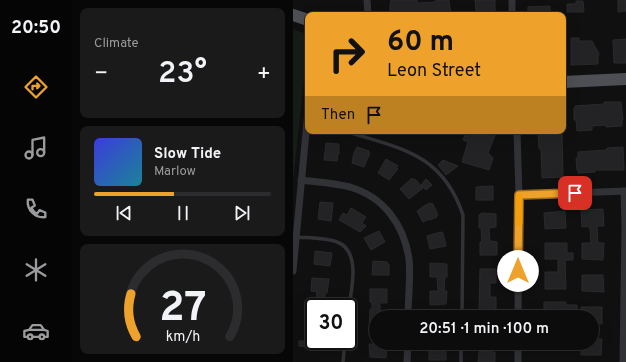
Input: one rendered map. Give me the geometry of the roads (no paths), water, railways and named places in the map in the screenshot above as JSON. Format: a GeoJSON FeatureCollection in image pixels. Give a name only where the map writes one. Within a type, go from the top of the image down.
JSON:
{"type":"FeatureCollection","features":[{"type":"Feature","properties":{"kind":"main road"},"geometry":{"type":"LineString","coordinates":[[293,15],[305,19]]}},
{"type":"Feature","properties":{"kind":"main road"},"geometry":{"type":"LineString","coordinates":[[566,82],[626,79]]}},
{"type":"Feature","properties":{"kind":"street"},"geometry":{"type":"LineString","coordinates":[[367,0],[368,12]]}},
{"type":"Feature","properties":{"kind":"street"},"geometry":{"type":"LineString","coordinates":[[512,0],[512,12]]}},
{"type":"Feature","properties":{"kind":"street"},"geometry":{"type":"LineString","coordinates":[[293,271],[306,134]]}},
{"type":"Feature","properties":{"kind":"street"},"geometry":{"type":"LineString","coordinates":[[517,134],[519,195],[518,310]]}},
{"type":"Feature","properties":{"kind":"street"},"geometry":{"type":"LineString","coordinates":[[301,180],[349,187],[363,192],[377,200],[388,211],[397,222],[406,244],[409,260],[408,310]]}},
{"type":"Feature","properties":{"kind":"street"},"geometry":{"type":"LineString","coordinates":[[519,195],[625,191],[623,362]]}},
{"type":"Feature","properties":{"kind":"street"},"geometry":{"type":"LineString","coordinates":[[407,362],[408,350]]}},
{"type":"Feature","properties":{"kind":"street"},"geometry":{"type":"LineString","coordinates":[[518,350],[518,362]]}},
{"type":"Feature","properties":{"kind":"lane"},"geometry":{"type":"LineString","coordinates":[[354,134],[414,154],[427,161],[437,169],[450,185],[463,215],[461,310]]}},
{"type":"Feature","properties":{"kind":"lane"},"geometry":{"type":"LineString","coordinates":[[296,237],[337,242],[345,248],[352,258],[353,266],[349,298]]}},
{"type":"Feature","properties":{"kind":"lane"},"geometry":{"type":"LineString","coordinates":[[343,362],[344,350]]}},
{"type":"Feature","properties":{"kind":"lane"},"geometry":{"type":"LineString","coordinates":[[461,350],[461,362]]}}]}
